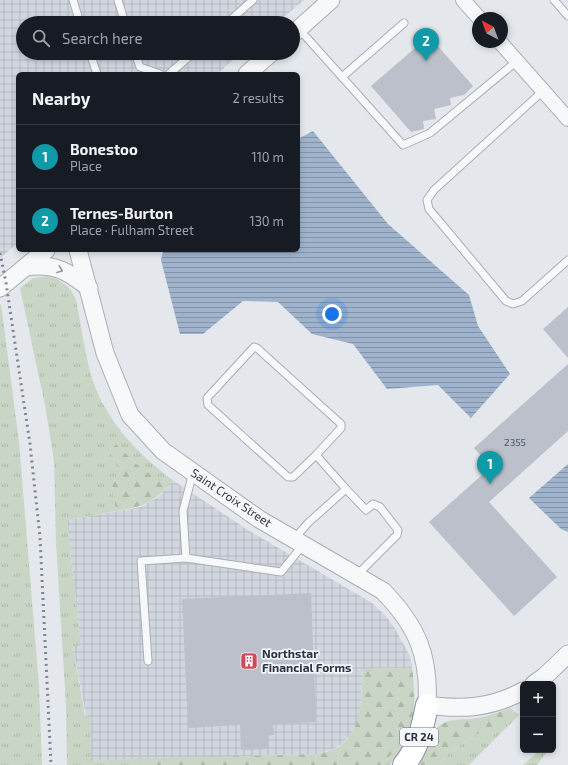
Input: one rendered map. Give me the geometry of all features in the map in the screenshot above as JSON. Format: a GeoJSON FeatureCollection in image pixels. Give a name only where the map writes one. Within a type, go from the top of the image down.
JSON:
{"type":"FeatureCollection","features":[{"type":"Feature","properties":{"kind":"highway","name":"CR 24"},"geometry":{"type":"LineString","coordinates":[[404,765],[416,744],[423,726],[427,705]]}},
{"type":"Feature","properties":{"kind":"street"},"geometry":{"type":"LineString","coordinates":[[463,0],[474,12]]}},
{"type":"Feature","properties":{"kind":"street"},"geometry":{"type":"LineString","coordinates":[[300,27],[324,2]]}},
{"type":"Feature","properties":{"kind":"street"},"geometry":{"type":"LineString","coordinates":[[505,48],[568,119]]}},
{"type":"Feature","properties":{"kind":"street"},"geometry":{"type":"LineString","coordinates":[[249,72],[263,60]]}},
{"type":"Feature","properties":{"kind":"street"},"geometry":{"type":"LineString","coordinates":[[0,288],[44,252]]}},
{"type":"Feature","properties":{"kind":"street","name":"Saint Croix Street"},"geometry":{"type":"LineString","coordinates":[[79,252],[105,353],[130,415],[163,451],[259,519],[383,591],[410,623],[420,643],[425,662],[428,685],[427,705]]}},
{"type":"Feature","properties":{"kind":"street"},"geometry":{"type":"LineString","coordinates":[[26,268],[48,266],[58,269],[73,276],[89,288]]}},
{"type":"Feature","properties":{"kind":"street"},"geometry":{"type":"LineString","coordinates":[[538,681],[568,654]]}},
{"type":"Feature","properties":{"kind":"street"},"geometry":{"type":"LineString","coordinates":[[427,705],[449,708],[469,708],[490,704],[520,692]]}},
{"type":"Feature","properties":{"kind":"lane"},"geometry":{"type":"LineString","coordinates":[[72,0],[78,16]]}},
{"type":"Feature","properties":{"kind":"lane"},"geometry":{"type":"LineString","coordinates":[[118,0],[124,16]]}},
{"type":"Feature","properties":{"kind":"lane"},"geometry":{"type":"LineString","coordinates":[[235,16],[253,0]]}},
{"type":"Feature","properties":{"kind":"lane"},"geometry":{"type":"LineString","coordinates":[[554,0],[568,16]]}},
{"type":"Feature","properties":{"kind":"lane"},"geometry":{"type":"LineString","coordinates":[[342,77],[404,23]]}},
{"type":"Feature","properties":{"kind":"lane"},"geometry":{"type":"LineString","coordinates":[[300,35],[342,77],[403,145],[430,133],[517,61]]}},
{"type":"Feature","properties":{"kind":"lane"},"geometry":{"type":"LineString","coordinates":[[92,60],[96,72]]}},
{"type":"Feature","properties":{"kind":"lane"},"geometry":{"type":"LineString","coordinates":[[138,60],[140,67],[154,72]]}},
{"type":"Feature","properties":{"kind":"lane"},"geometry":{"type":"LineString","coordinates":[[171,72],[185,60]]}},
{"type":"Feature","properties":{"kind":"lane"},"geometry":{"type":"LineString","coordinates":[[543,91],[434,190],[427,200],[428,209],[506,301],[513,304],[522,300],[568,260]]}},
{"type":"Feature","properties":{"kind":"lane"},"geometry":{"type":"LineString","coordinates":[[254,347],[257,348],[341,424],[340,428],[316,455],[293,477],[288,477],[208,405],[207,398],[254,347]]}},
{"type":"Feature","properties":{"kind":"lane"},"geometry":{"type":"LineString","coordinates":[[316,455],[366,510],[373,504],[380,507],[398,530],[397,535],[356,575]]}},
{"type":"Feature","properties":{"kind":"lane"},"geometry":{"type":"LineString","coordinates":[[186,558],[183,511],[193,472]]}},
{"type":"Feature","properties":{"kind":"lane"},"geometry":{"type":"LineString","coordinates":[[148,662],[141,561],[186,558],[281,572],[308,523],[346,489]]}},
{"type":"Feature","properties":{"kind":"shaded area"},"geometry":{"type":"Polygon","coordinates":[[[0,0],[304,0],[285,16],[16,16],[16,60],[233,60],[219,72],[16,72],[16,245],[0,258],[0,0]]]}},
{"type":"Feature","properties":{"kind":"shaded area"},"geometry":{"type":"Polygon","coordinates":[[[174,481],[248,530],[372,603],[385,615],[394,627],[410,656],[412,668],[363,669],[358,720],[351,734],[343,743],[334,749],[317,754],[91,761],[90,716],[86,716],[73,646],[81,645],[67,520],[141,507],[158,497],[174,481]]]}},
{"type":"Feature","properties":{"kind":"green space"},"geometry":{"type":"Polygon","coordinates":[[[48,276],[58,280],[69,288],[76,300],[90,372],[103,404],[112,419],[134,446],[147,459],[174,481],[167,488],[140,468],[117,444],[110,449],[120,474],[112,485],[116,511],[67,520],[81,645],[73,647],[85,716],[90,715],[91,761],[136,759],[139,765],[67,765],[66,706],[56,542],[54,461],[45,405],[20,288],[33,278],[48,276]]]}},
{"type":"Feature","properties":{"kind":"green space"},"geometry":{"type":"Polygon","coordinates":[[[1,304],[19,442],[39,686],[42,765],[0,765],[1,304]]]}},
{"type":"Feature","properties":{"kind":"green space"},"geometry":{"type":"Polygon","coordinates":[[[117,444],[134,462],[167,488],[149,502],[132,508],[116,511],[112,485],[120,474],[110,449],[117,444]]]}},
{"type":"Feature","properties":{"kind":"green space"},"geometry":{"type":"Polygon","coordinates":[[[412,668],[414,684],[414,712],[410,729],[403,740],[382,765],[139,765],[136,759],[317,754],[335,749],[351,734],[356,724],[361,703],[363,669],[412,668]]]}},
{"type":"Feature","properties":{"kind":"green space"},"geometry":{"type":"Polygon","coordinates":[[[510,708],[519,715],[509,725],[505,722],[479,733],[451,751],[439,765],[420,765],[419,762],[431,736],[440,725],[448,721],[481,717],[510,708]]]}},
{"type":"Feature","properties":{"kind":"green space"},"geometry":{"type":"Polygon","coordinates":[[[505,721],[509,725],[469,765],[439,765],[451,751],[479,733],[505,721]]]}},
{"type":"Feature","properties":{"kind":"green space"},"geometry":{"type":"Polygon","coordinates":[[[407,735],[401,749],[390,765],[382,765],[407,735]]]}},
{"type":"Feature","properties":{"kind":"green space"},"geometry":{"type":"Polygon","coordinates":[[[537,753],[546,753],[537,765],[523,765],[537,753]]]}},
{"type":"Feature","properties":{"kind":"water"},"geometry":{"type":"Polygon","coordinates":[[[313,131],[388,224],[469,295],[478,326],[510,374],[471,418],[438,385],[387,389],[353,344],[312,334],[278,302],[243,301],[203,334],[180,334],[161,260],[163,252],[300,252],[300,138],[313,131]]]}},
{"type":"Feature","properties":{"kind":"water"},"geometry":{"type":"Polygon","coordinates":[[[568,464],[568,532],[561,529],[529,498],[568,464]]]}},
{"type":"Feature","properties":{"kind":"building"},"geometry":{"type":"Polygon","coordinates":[[[429,36],[473,86],[464,95],[450,98],[451,105],[434,109],[436,119],[423,121],[424,129],[411,132],[371,86],[429,36]]]}},
{"type":"Feature","properties":{"kind":"building"},"geometry":{"type":"Polygon","coordinates":[[[568,307],[568,358],[543,329],[568,307]]]}},
{"type":"Feature","properties":{"kind":"building"},"geometry":{"type":"Polygon","coordinates":[[[568,364],[568,431],[489,502],[557,577],[514,616],[429,522],[491,467],[474,448],[568,364]]]}},
{"type":"Feature","properties":{"kind":"building","name":"Northstar Financial Forms"},"geometry":{"type":"Polygon","coordinates":[[[311,593],[316,722],[273,724],[274,735],[268,735],[269,749],[241,750],[240,725],[188,728],[182,599],[311,593]]]}},
{"type":"Feature","properties":{"kind":"railway"},"geometry":{"type":"LineString","coordinates":[[0,253],[6,283],[30,444],[40,537],[51,765]]}},
{"type":"Feature","properties":{"kind":"place","name":"Ternes-Burton"},"geometry":{"type":"Point","coordinates":[426,61]}},
{"type":"Feature","properties":{"kind":"place","name":"Bonestoo"},"geometry":{"type":"Point","coordinates":[490,484]}},
{"type":"Feature","properties":{"kind":"place","name":"Northstar Financial Forms"},"geometry":{"type":"Point","coordinates":[249,661]}}]}
